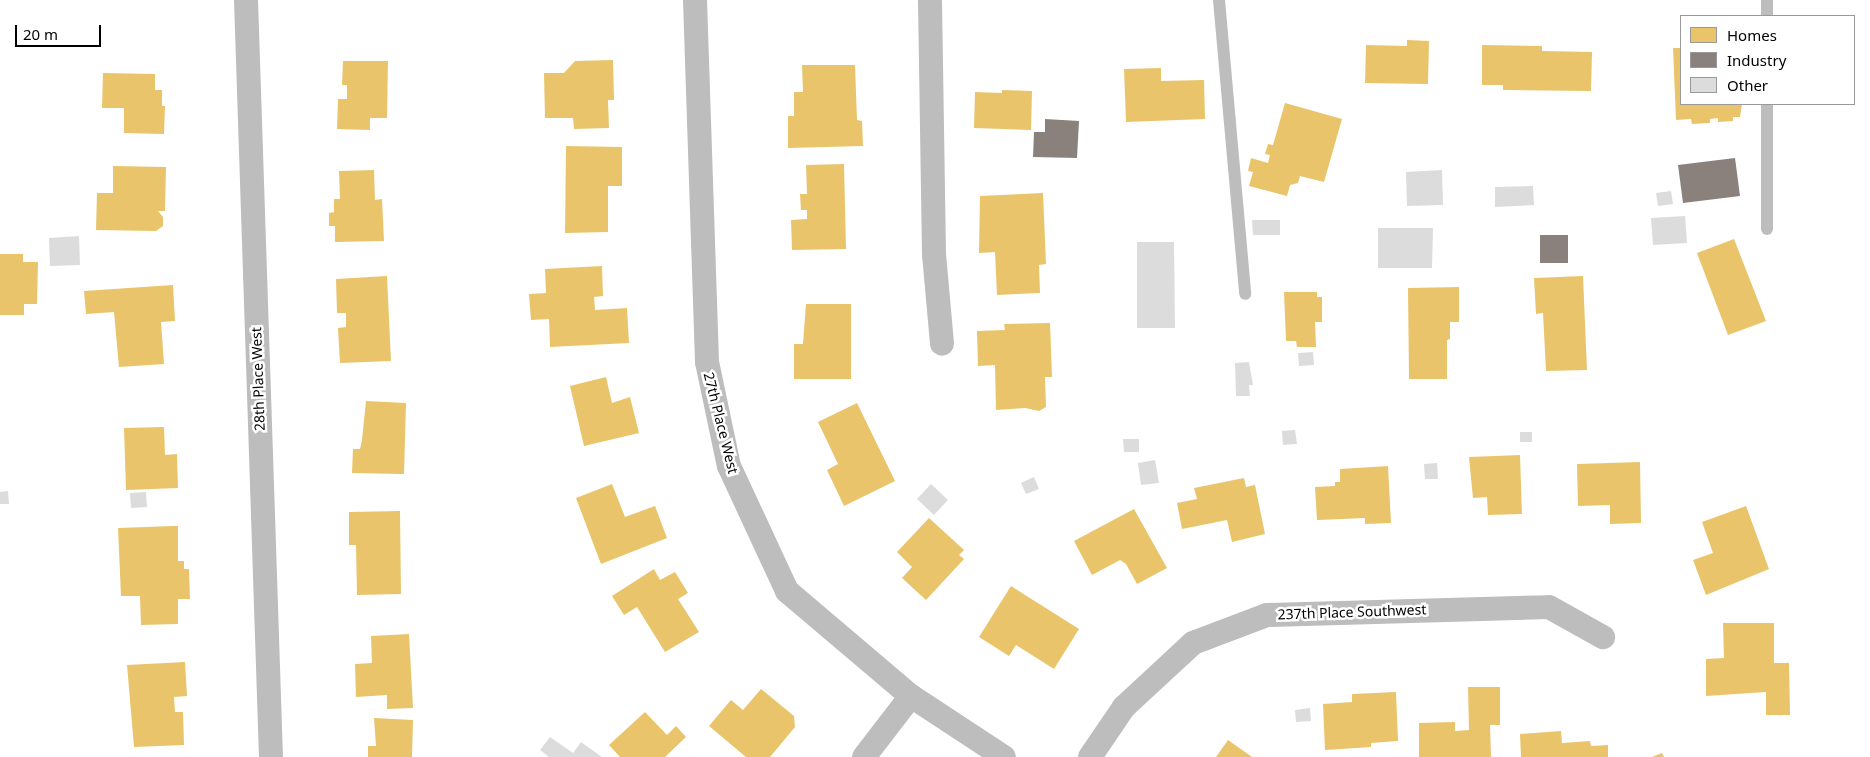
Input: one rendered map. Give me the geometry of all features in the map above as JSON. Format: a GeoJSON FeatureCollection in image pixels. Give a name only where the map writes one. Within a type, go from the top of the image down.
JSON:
{"type":"FeatureCollection","features":[{"type":"Feature","properties":{"kind":"street","name":"28th Place West"},"geometry":{"type":"LineString","coordinates":[[246,0],[271,757]]}},
{"type":"Feature","properties":{"kind":"street","name":"27th Place West"},"geometry":{"type":"LineString","coordinates":[[694,0],[707,362],[728,466],[787,591],[911,696],[1004,757]]}},
{"type":"Feature","properties":{"kind":"street"},"geometry":{"type":"LineString","coordinates":[[930,0],[934,254],[942,344]]}},
{"type":"Feature","properties":{"kind":"street","name":"237th Place Southwest"},"geometry":{"type":"LineString","coordinates":[[1090,757],[1124,708],[1193,643],[1268,615],[1549,607],[1603,637]]}},
{"type":"Feature","properties":{"kind":"street"},"geometry":{"type":"LineString","coordinates":[[864,757],[911,696]]}},
{"type":"Feature","properties":{"kind":"lane"},"geometry":{"type":"LineString","coordinates":[[1219,0],[1245,294]]}},
{"type":"Feature","properties":{"kind":"lane"},"geometry":{"type":"LineString","coordinates":[[1767,0],[1767,15]]}},
{"type":"Feature","properties":{"kind":"lane"},"geometry":{"type":"LineString","coordinates":[[1767,105],[1767,229]]}},
{"type":"Feature","properties":{"kind":"building: Homes"},"geometry":{"type":"Polygon","coordinates":[[[1407,40],[1429,41],[1428,84],[1365,83],[1366,45],[1407,46],[1407,40]]]}},
{"type":"Feature","properties":{"kind":"building: Homes"},"geometry":{"type":"Polygon","coordinates":[[[1482,45],[1542,46],[1542,51],[1592,52],[1591,91],[1503,90],[1503,85],[1482,85],[1482,45]]]}},
{"type":"Feature","properties":{"kind":"building: Homes"},"geometry":{"type":"Polygon","coordinates":[[[1673,48],[1680,48],[1680,105],[1742,105],[1740,117],[1733,117],[1733,121],[1718,122],[1718,118],[1710,119],[1710,123],[1692,124],[1691,119],[1676,120],[1673,48]]]}},
{"type":"Feature","properties":{"kind":"building: Homes"},"geometry":{"type":"Polygon","coordinates":[[[613,60],[614,100],[608,100],[609,128],[574,129],[573,118],[545,118],[544,73],[564,73],[575,61],[613,60]]]}},
{"type":"Feature","properties":{"kind":"building: Homes"},"geometry":{"type":"Polygon","coordinates":[[[343,61],[388,61],[387,118],[370,118],[370,130],[337,129],[338,99],[347,99],[347,85],[342,85],[343,61]]]}},
{"type":"Feature","properties":{"kind":"building: Homes"},"geometry":{"type":"Polygon","coordinates":[[[802,65],[855,65],[857,120],[862,121],[863,146],[788,148],[788,116],[794,116],[794,92],[803,92],[802,65]]]}},
{"type":"Feature","properties":{"kind":"building: Homes"},"geometry":{"type":"Polygon","coordinates":[[[1161,68],[1161,81],[1204,80],[1205,119],[1126,122],[1124,69],[1161,68]]]}},
{"type":"Feature","properties":{"kind":"building: Homes"},"geometry":{"type":"Polygon","coordinates":[[[103,73],[155,74],[155,90],[162,90],[162,106],[165,106],[164,134],[124,133],[124,108],[102,108],[103,73]]]}},
{"type":"Feature","properties":{"kind":"building: Homes"},"geometry":{"type":"Polygon","coordinates":[[[1002,90],[1032,91],[1031,130],[974,128],[975,92],[1002,93],[1002,90]]]}},
{"type":"Feature","properties":{"kind":"building: Homes"},"geometry":{"type":"Polygon","coordinates":[[[1285,103],[1342,119],[1324,182],[1300,176],[1298,183],[1290,185],[1287,196],[1249,186],[1253,172],[1248,171],[1251,158],[1268,163],[1270,155],[1265,154],[1268,144],[1273,145],[1285,103]]]}},
{"type":"Feature","properties":{"kind":"building: Homes"},"geometry":{"type":"Polygon","coordinates":[[[566,146],[622,147],[622,186],[608,186],[608,232],[565,233],[566,146]]]}},
{"type":"Feature","properties":{"kind":"building: Homes"},"geometry":{"type":"Polygon","coordinates":[[[844,164],[846,249],[792,250],[791,220],[807,219],[807,210],[801,210],[800,194],[807,194],[806,165],[844,164]]]}},
{"type":"Feature","properties":{"kind":"building: Homes"},"geometry":{"type":"Polygon","coordinates":[[[113,166],[166,167],[165,211],[158,211],[163,217],[163,226],[156,231],[96,230],[97,193],[113,193],[113,166]]]}},
{"type":"Feature","properties":{"kind":"building: Homes"},"geometry":{"type":"Polygon","coordinates":[[[374,170],[375,200],[382,199],[384,241],[335,242],[335,226],[329,226],[329,213],[334,212],[334,199],[340,199],[339,171],[374,170]]]}},
{"type":"Feature","properties":{"kind":"building: Homes"},"geometry":{"type":"Polygon","coordinates":[[[1043,193],[1046,264],[1039,265],[1040,293],[997,295],[995,252],[979,253],[980,196],[1043,193]]]}},
{"type":"Feature","properties":{"kind":"building: Homes"},"geometry":{"type":"Polygon","coordinates":[[[1734,239],[1766,321],[1728,335],[1697,253],[1734,239]]]}},
{"type":"Feature","properties":{"kind":"building: Homes"},"geometry":{"type":"Polygon","coordinates":[[[0,254],[23,254],[23,262],[38,262],[37,304],[24,304],[24,315],[0,315],[0,254]]]}},
{"type":"Feature","properties":{"kind":"building: Homes"},"geometry":{"type":"Polygon","coordinates":[[[602,266],[603,296],[594,297],[595,310],[627,308],[629,343],[550,347],[549,319],[531,320],[529,294],[546,293],[545,269],[602,266]]]}},
{"type":"Feature","properties":{"kind":"building: Homes"},"geometry":{"type":"Polygon","coordinates":[[[387,276],[391,361],[340,363],[338,328],[346,327],[346,313],[337,313],[336,279],[387,276]]]}},
{"type":"Feature","properties":{"kind":"building: Homes"},"geometry":{"type":"Polygon","coordinates":[[[1583,276],[1587,370],[1546,371],[1543,313],[1536,314],[1534,278],[1583,276]]]}},
{"type":"Feature","properties":{"kind":"building: Homes"},"geometry":{"type":"Polygon","coordinates":[[[173,285],[175,321],[161,322],[164,364],[119,367],[114,312],[86,314],[84,291],[173,285]]]}},
{"type":"Feature","properties":{"kind":"building: Homes"},"geometry":{"type":"Polygon","coordinates":[[[1459,287],[1459,322],[1450,322],[1450,339],[1447,340],[1447,379],[1409,379],[1408,288],[1459,287]]]}},
{"type":"Feature","properties":{"kind":"building: Homes"},"geometry":{"type":"Polygon","coordinates":[[[1284,292],[1317,292],[1317,297],[1322,297],[1322,322],[1315,322],[1316,347],[1297,347],[1296,341],[1286,341],[1284,292]]]}},
{"type":"Feature","properties":{"kind":"building: Homes"},"geometry":{"type":"Polygon","coordinates":[[[806,304],[851,304],[851,379],[794,379],[794,344],[803,344],[806,304]]]}},
{"type":"Feature","properties":{"kind":"building: Homes"},"geometry":{"type":"Polygon","coordinates":[[[1050,323],[1052,377],[1045,377],[1046,407],[1039,411],[1025,408],[996,410],[995,365],[978,366],[977,331],[1005,330],[1004,324],[1050,323]]]}},
{"type":"Feature","properties":{"kind":"building: Homes"},"geometry":{"type":"Polygon","coordinates":[[[606,377],[612,403],[630,397],[639,433],[584,446],[570,386],[606,377]]]}},
{"type":"Feature","properties":{"kind":"building: Homes"},"geometry":{"type":"Polygon","coordinates":[[[366,401],[406,403],[404,474],[352,473],[353,449],[360,449],[366,401]]]}},
{"type":"Feature","properties":{"kind":"building: Homes"},"geometry":{"type":"Polygon","coordinates":[[[857,403],[895,481],[844,506],[827,470],[838,464],[818,422],[857,403]]]}},
{"type":"Feature","properties":{"kind":"building: Homes"},"geometry":{"type":"Polygon","coordinates":[[[164,427],[165,455],[177,454],[178,488],[126,490],[124,428],[164,427]]]}},
{"type":"Feature","properties":{"kind":"building: Homes"},"geometry":{"type":"Polygon","coordinates":[[[1520,455],[1522,514],[1488,515],[1487,497],[1473,498],[1469,457],[1520,455]]]}},
{"type":"Feature","properties":{"kind":"building: Homes"},"geometry":{"type":"Polygon","coordinates":[[[1640,462],[1641,523],[1610,524],[1610,505],[1578,506],[1577,464],[1640,462]]]}},
{"type":"Feature","properties":{"kind":"building: Homes"},"geometry":{"type":"Polygon","coordinates":[[[1388,466],[1391,523],[1365,524],[1365,518],[1317,520],[1315,487],[1335,486],[1335,482],[1340,482],[1340,469],[1388,466]]]}},
{"type":"Feature","properties":{"kind":"building: Homes"},"geometry":{"type":"Polygon","coordinates":[[[1244,478],[1246,487],[1255,485],[1265,534],[1232,542],[1227,520],[1182,529],[1177,503],[1197,499],[1194,488],[1244,478]]]}},
{"type":"Feature","properties":{"kind":"building: Homes"},"geometry":{"type":"Polygon","coordinates":[[[612,484],[625,517],[655,506],[667,538],[601,564],[576,498],[612,484]]]}},
{"type":"Feature","properties":{"kind":"building: Homes"},"geometry":{"type":"Polygon","coordinates":[[[1746,506],[1769,569],[1706,595],[1693,560],[1713,553],[1702,522],[1746,506]]]}},
{"type":"Feature","properties":{"kind":"building: Homes"},"geometry":{"type":"Polygon","coordinates":[[[1134,509],[1167,568],[1137,584],[1126,564],[1120,560],[1092,575],[1074,541],[1134,509]]]}},
{"type":"Feature","properties":{"kind":"building: Homes"},"geometry":{"type":"Polygon","coordinates":[[[400,511],[401,594],[357,595],[356,545],[349,545],[349,512],[400,511]]]}},
{"type":"Feature","properties":{"kind":"building: Homes"},"geometry":{"type":"Polygon","coordinates":[[[929,518],[964,550],[959,555],[964,559],[926,600],[902,578],[912,567],[897,552],[929,518]]]}},
{"type":"Feature","properties":{"kind":"building: Homes"},"geometry":{"type":"Polygon","coordinates":[[[178,526],[178,561],[184,561],[184,569],[189,569],[190,599],[178,599],[178,624],[141,625],[140,596],[121,596],[118,528],[178,526]]]}},
{"type":"Feature","properties":{"kind":"building: Homes"},"geometry":{"type":"Polygon","coordinates":[[[654,569],[660,580],[675,572],[688,593],[678,599],[699,632],[665,652],[637,607],[624,615],[612,596],[654,569]]]}},
{"type":"Feature","properties":{"kind":"building: Homes"},"geometry":{"type":"Polygon","coordinates":[[[1011,586],[1079,629],[1054,669],[1016,645],[1009,656],[979,637],[1011,586]]]}},
{"type":"Feature","properties":{"kind":"building: Homes"},"geometry":{"type":"Polygon","coordinates":[[[1723,623],[1774,623],[1774,663],[1789,663],[1790,715],[1766,715],[1766,692],[1706,696],[1706,659],[1724,658],[1723,623]]]}},
{"type":"Feature","properties":{"kind":"building: Homes"},"geometry":{"type":"Polygon","coordinates":[[[409,634],[413,708],[387,709],[387,695],[356,697],[355,664],[372,663],[371,636],[409,634]]]}},
{"type":"Feature","properties":{"kind":"building: Homes"},"geometry":{"type":"Polygon","coordinates":[[[185,662],[187,696],[174,697],[175,712],[183,712],[184,745],[134,747],[127,665],[185,662]]]}},
{"type":"Feature","properties":{"kind":"building: Homes"},"geometry":{"type":"Polygon","coordinates":[[[1468,687],[1500,687],[1500,725],[1490,725],[1491,757],[1419,757],[1419,723],[1455,722],[1455,731],[1469,730],[1468,687]]]}},
{"type":"Feature","properties":{"kind":"building: Homes"},"geometry":{"type":"Polygon","coordinates":[[[761,689],[794,716],[795,727],[770,757],[746,757],[709,726],[731,700],[743,710],[761,689]]]}},
{"type":"Feature","properties":{"kind":"building: Homes"},"geometry":{"type":"Polygon","coordinates":[[[1396,692],[1398,741],[1371,743],[1371,747],[1325,750],[1323,704],[1352,702],[1352,694],[1396,692]]]}},
{"type":"Feature","properties":{"kind":"building: Homes"},"geometry":{"type":"Polygon","coordinates":[[[645,712],[667,735],[676,726],[686,737],[665,757],[620,757],[609,745],[645,712]]]}},
{"type":"Feature","properties":{"kind":"building: Homes"},"geometry":{"type":"Polygon","coordinates":[[[374,718],[413,720],[412,757],[368,757],[368,746],[376,746],[374,718]]]}},
{"type":"Feature","properties":{"kind":"building: Homes"},"geometry":{"type":"Polygon","coordinates":[[[1561,731],[1562,743],[1590,741],[1591,746],[1608,745],[1608,757],[1521,757],[1520,734],[1561,731]]]}},
{"type":"Feature","properties":{"kind":"building: Homes"},"geometry":{"type":"Polygon","coordinates":[[[1228,740],[1252,757],[1216,757],[1228,740]]]}},
{"type":"Feature","properties":{"kind":"building: Homes"},"geometry":{"type":"Polygon","coordinates":[[[1662,753],[1664,757],[1652,757],[1662,753]]]}},
{"type":"Feature","properties":{"kind":"building: Industry"},"geometry":{"type":"Polygon","coordinates":[[[1045,119],[1079,121],[1077,158],[1033,157],[1034,132],[1045,132],[1045,119]]]}},
{"type":"Feature","properties":{"kind":"building: Industry"},"geometry":{"type":"Polygon","coordinates":[[[1735,158],[1740,196],[1683,203],[1678,165],[1735,158]]]}},
{"type":"Feature","properties":{"kind":"building: Industry"},"geometry":{"type":"Polygon","coordinates":[[[1540,235],[1568,235],[1568,263],[1540,263],[1540,235]]]}},
{"type":"Feature","properties":{"kind":"building: Other"},"geometry":{"type":"Polygon","coordinates":[[[1442,170],[1443,205],[1407,206],[1406,172],[1442,170]]]}},
{"type":"Feature","properties":{"kind":"building: Other"},"geometry":{"type":"Polygon","coordinates":[[[1533,186],[1534,205],[1495,207],[1495,187],[1533,186]]]}},
{"type":"Feature","properties":{"kind":"building: Other"},"geometry":{"type":"Polygon","coordinates":[[[1671,191],[1673,204],[1658,206],[1656,193],[1671,191]]]}},
{"type":"Feature","properties":{"kind":"building: Other"},"geometry":{"type":"Polygon","coordinates":[[[1685,216],[1687,243],[1653,245],[1651,218],[1685,216]]]}},
{"type":"Feature","properties":{"kind":"building: Other"},"geometry":{"type":"Polygon","coordinates":[[[1252,220],[1280,220],[1280,235],[1253,235],[1252,220]]]}},
{"type":"Feature","properties":{"kind":"building: Other"},"geometry":{"type":"Polygon","coordinates":[[[1378,228],[1433,228],[1432,268],[1378,268],[1378,228]]]}},
{"type":"Feature","properties":{"kind":"building: Other"},"geometry":{"type":"Polygon","coordinates":[[[79,236],[80,265],[50,266],[49,238],[79,236]]]}},
{"type":"Feature","properties":{"kind":"building: Other"},"geometry":{"type":"Polygon","coordinates":[[[1137,242],[1174,242],[1175,328],[1137,328],[1137,242]]]}},
{"type":"Feature","properties":{"kind":"building: Other"},"geometry":{"type":"Polygon","coordinates":[[[1313,352],[1314,365],[1299,366],[1298,353],[1313,352]]]}},
{"type":"Feature","properties":{"kind":"building: Other"},"geometry":{"type":"Polygon","coordinates":[[[1249,362],[1253,385],[1249,385],[1250,396],[1236,396],[1235,363],[1249,362]]]}},
{"type":"Feature","properties":{"kind":"building: Other"},"geometry":{"type":"Polygon","coordinates":[[[1295,430],[1297,444],[1283,445],[1282,431],[1295,430]]]}},
{"type":"Feature","properties":{"kind":"building: Other"},"geometry":{"type":"Polygon","coordinates":[[[1520,432],[1532,432],[1532,442],[1520,442],[1520,432]]]}},
{"type":"Feature","properties":{"kind":"building: Other"},"geometry":{"type":"Polygon","coordinates":[[[1123,439],[1139,439],[1139,452],[1124,452],[1123,439]]]}},
{"type":"Feature","properties":{"kind":"building: Other"},"geometry":{"type":"Polygon","coordinates":[[[1155,460],[1159,483],[1141,485],[1138,463],[1155,460]]]}},
{"type":"Feature","properties":{"kind":"building: Other"},"geometry":{"type":"Polygon","coordinates":[[[1437,463],[1438,479],[1425,479],[1424,464],[1437,463]]]}},
{"type":"Feature","properties":{"kind":"building: Other"},"geometry":{"type":"Polygon","coordinates":[[[1034,477],[1039,489],[1026,494],[1021,483],[1034,477]]]}},
{"type":"Feature","properties":{"kind":"building: Other"},"geometry":{"type":"Polygon","coordinates":[[[931,484],[948,500],[934,515],[917,499],[931,484]]]}},
{"type":"Feature","properties":{"kind":"building: Other"},"geometry":{"type":"Polygon","coordinates":[[[8,491],[9,504],[0,504],[0,492],[8,491]]]}},
{"type":"Feature","properties":{"kind":"building: Other"},"geometry":{"type":"Polygon","coordinates":[[[146,492],[147,507],[131,508],[130,493],[146,492]]]}},
{"type":"Feature","properties":{"kind":"building: Other"},"geometry":{"type":"Polygon","coordinates":[[[1310,708],[1311,721],[1296,722],[1295,710],[1310,708]]]}},
{"type":"Feature","properties":{"kind":"building: Other"},"geometry":{"type":"Polygon","coordinates":[[[550,737],[573,753],[581,742],[602,757],[549,757],[540,750],[550,737]]]}}]}
